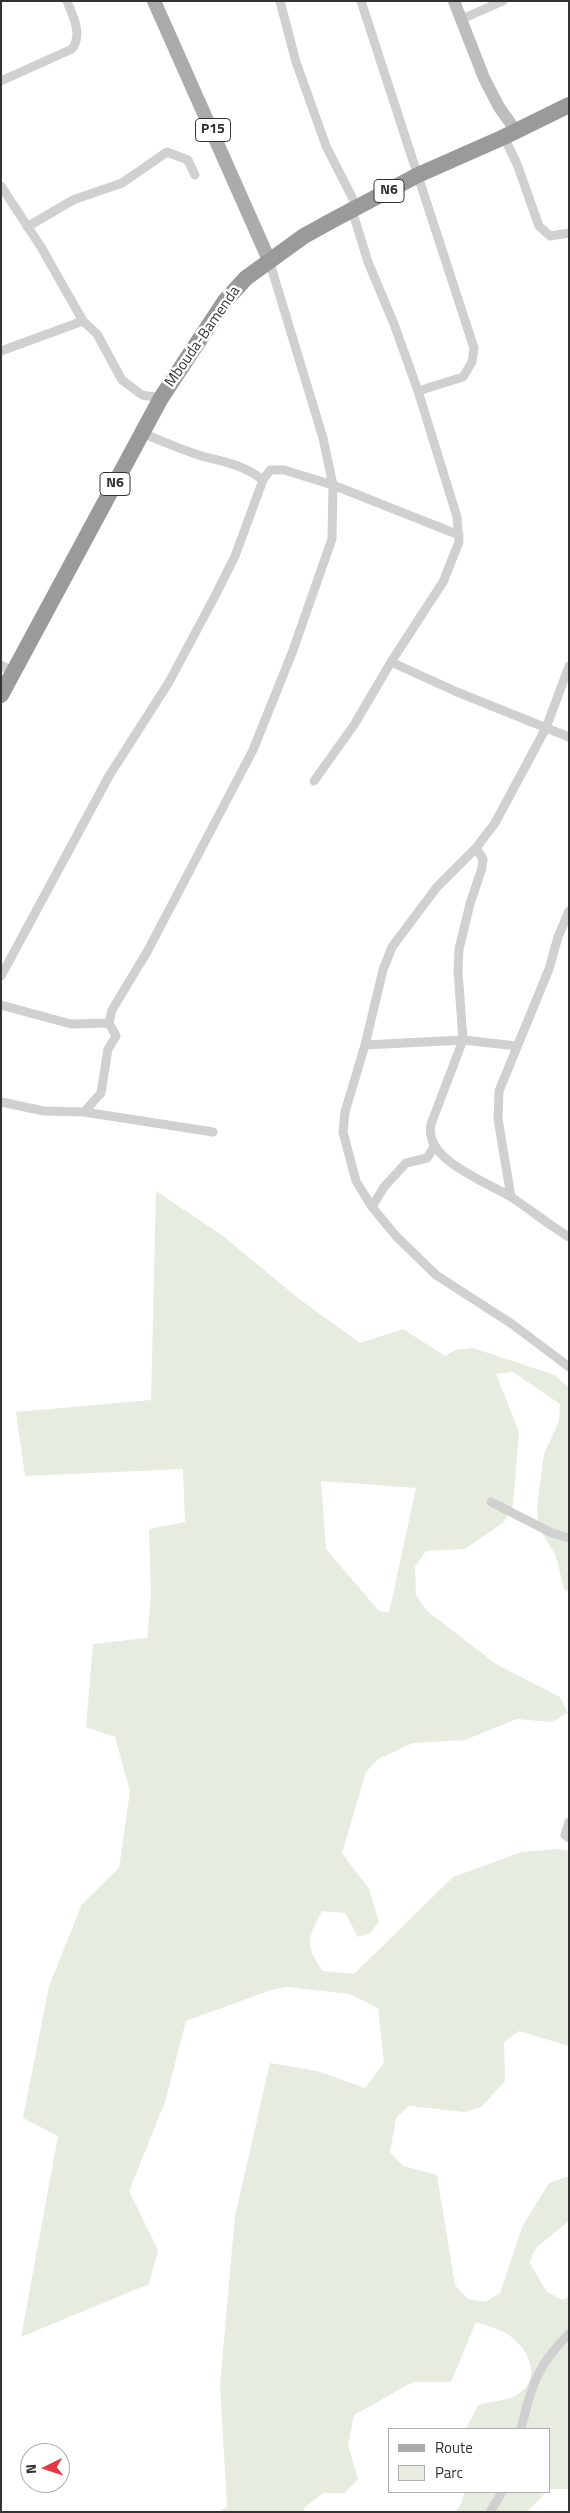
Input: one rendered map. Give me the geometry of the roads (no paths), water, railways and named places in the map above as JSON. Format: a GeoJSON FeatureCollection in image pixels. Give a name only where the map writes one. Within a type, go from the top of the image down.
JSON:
{"type":"FeatureCollection","features":[{"type":"Feature","properties":{"kind":"highway","name":"Mbouda-Bamenda"},"geometry":{"type":"LineString","coordinates":[[1,695],[7,668],[161,398],[225,301],[246,278],[304,236],[355,208],[418,175],[569,105]]}},
{"type":"Feature","properties":{"kind":"main road","name":"P15"},"geometry":{"type":"LineString","coordinates":[[154,1],[269,260]]}},
{"type":"Feature","properties":{"kind":"street"},"geometry":{"type":"LineString","coordinates":[[1,81],[72,49],[77,42],[78,36],[67,1]]}},
{"type":"Feature","properties":{"kind":"street"},"geometry":{"type":"LineString","coordinates":[[280,1],[296,62],[326,146],[355,208],[368,262],[394,324],[418,391],[457,517],[459,535],[456,552],[444,582],[391,662],[354,725],[314,781]]}},
{"type":"Feature","properties":{"kind":"street"},"geometry":{"type":"LineString","coordinates":[[361,1],[474,348],[472,362],[463,377],[418,391]]}},
{"type":"Feature","properties":{"kind":"street"},"geometry":{"type":"LineString","coordinates":[[454,1],[484,78],[510,134],[516,164],[539,226],[550,236],[569,233]]}},
{"type":"Feature","properties":{"kind":"street"},"geometry":{"type":"LineString","coordinates":[[462,19],[502,1]]}},
{"type":"Feature","properties":{"kind":"street"},"geometry":{"type":"LineString","coordinates":[[27,227],[73,200],[122,183],[167,152],[188,160],[194,175]]}},
{"type":"Feature","properties":{"kind":"street"},"geometry":{"type":"LineString","coordinates":[[1,186],[83,321],[97,334],[122,380],[142,395],[161,398]]}},
{"type":"Feature","properties":{"kind":"street"},"geometry":{"type":"LineString","coordinates":[[84,1112],[101,1093],[108,1049],[116,1036],[109,1023],[112,1010],[147,952],[261,733],[299,635],[332,539],[333,485],[323,438],[269,260]]}},
{"type":"Feature","properties":{"kind":"street"},"geometry":{"type":"LineString","coordinates":[[1,351],[83,321]]}},
{"type":"Feature","properties":{"kind":"street"},"geometry":{"type":"LineString","coordinates":[[142,433],[205,456],[231,462],[252,471],[264,480]]}},
{"type":"Feature","properties":{"kind":"street"},"geometry":{"type":"LineString","coordinates":[[1,976],[109,776],[165,689],[215,596],[235,556],[264,480],[270,470],[284,470],[333,485],[459,535]]}},
{"type":"Feature","properties":{"kind":"street"},"geometry":{"type":"LineString","coordinates":[[391,662],[569,737]]}},
{"type":"Feature","properties":{"kind":"street"},"geometry":{"type":"LineString","coordinates":[[569,666],[546,728],[503,810],[476,848],[437,887],[392,947],[383,970],[365,1045],[345,1112],[343,1132],[356,1181],[372,1207],[396,1236],[436,1275],[512,1324],[569,1367]]}},
{"type":"Feature","properties":{"kind":"street"},"geometry":{"type":"LineString","coordinates":[[476,848],[483,859],[482,868],[470,904],[459,949],[458,971],[463,1040],[432,1124],[430,1136],[434,1147],[477,1180],[511,1197],[569,1237]]}},
{"type":"Feature","properties":{"kind":"street"},"geometry":{"type":"LineString","coordinates":[[511,1197],[497,1108],[502,1082],[549,969],[569,911]]}},
{"type":"Feature","properties":{"kind":"street"},"geometry":{"type":"LineString","coordinates":[[1,1005],[71,1024],[109,1023]]}},
{"type":"Feature","properties":{"kind":"street"},"geometry":{"type":"LineString","coordinates":[[365,1045],[463,1040],[517,1046]]}},
{"type":"Feature","properties":{"kind":"street"},"geometry":{"type":"LineString","coordinates":[[1,1102],[44,1111],[84,1112],[213,1132]]}},
{"type":"Feature","properties":{"kind":"street"},"geometry":{"type":"LineString","coordinates":[[372,1207],[384,1188],[406,1163],[427,1158],[434,1147]]}},
{"type":"Feature","properties":{"kind":"street"},"geometry":{"type":"LineString","coordinates":[[491,1502],[552,1533],[569,1538]]}},
{"type":"Feature","properties":{"kind":"street"},"geometry":{"type":"LineString","coordinates":[[569,1822],[565,1835],[569,1838]]}},
{"type":"Feature","properties":{"kind":"street"},"geometry":{"type":"LineString","coordinates":[[521,2428],[527,2404],[542,2363],[569,2334]]}},
{"type":"Feature","properties":{"kind":"street"},"geometry":{"type":"LineString","coordinates":[[490,2512],[501,2493]]}}]}
